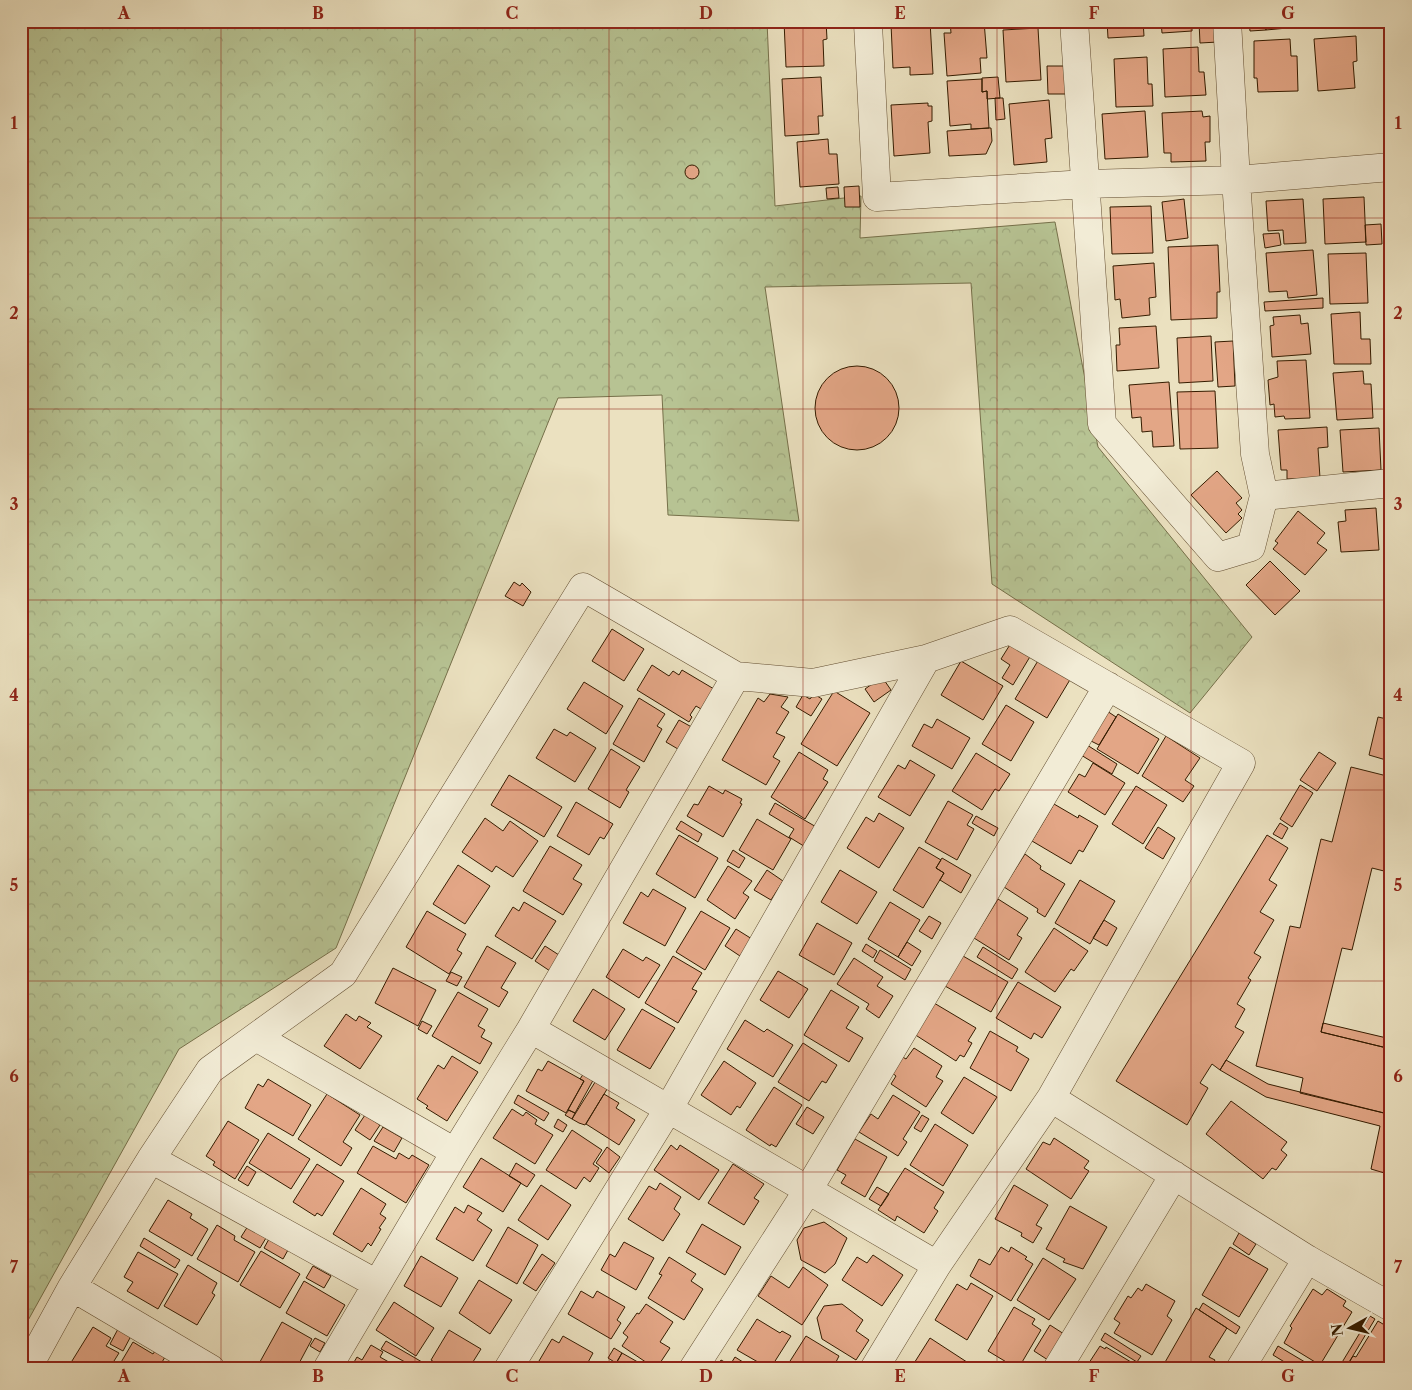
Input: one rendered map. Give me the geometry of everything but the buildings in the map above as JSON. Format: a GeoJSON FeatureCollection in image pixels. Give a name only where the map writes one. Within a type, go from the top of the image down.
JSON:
{"type":"FeatureCollection","features":[{"type":"Feature","properties":{"kind":"street"},"geometry":{"type":"LineString","coordinates":[[871,21],[868,24],[877,196],[1086,184],[1236,180],[1391,167]]}},
{"type":"Feature","properties":{"kind":"street"},"geometry":{"type":"LineString","coordinates":[[1074,21],[1102,424],[1218,556],[1251,548],[1264,496],[1255,454],[1227,21]]}},
{"type":"Feature","properties":{"kind":"street"},"geometry":{"type":"LineString","coordinates":[[1264,496],[1391,484]]}},
{"type":"Feature","properties":{"kind":"street"},"geometry":{"type":"LineString","coordinates":[[27,1369],[72,1287],[151,1159],[210,1070],[343,974],[583,587],[736,676],[813,683],[926,659],[1010,630],[1241,763],[1051,1098],[936,1265],[874,1369]]}},
{"type":"Feature","properties":{"kind":"street"},"geometry":{"type":"LineString","coordinates":[[508,1369],[669,1108],[926,659]]}},
{"type":"Feature","properties":{"kind":"street"},"geometry":{"type":"LineString","coordinates":[[327,1369],[455,1152],[531,1028],[736,676]]}},
{"type":"Feature","properties":{"kind":"street"},"geometry":{"type":"LineString","coordinates":[[693,1369],[808,1190],[1108,686]]}},
{"type":"Feature","properties":{"kind":"street"},"geometry":{"type":"LineString","coordinates":[[531,1028],[936,1265]]}},
{"type":"Feature","properties":{"kind":"street"},"geometry":{"type":"LineString","coordinates":[[256,1037],[455,1152]]}},
{"type":"Feature","properties":{"kind":"street"},"geometry":{"type":"LineString","coordinates":[[1051,1098],[1307,1259],[1391,1307]]}},
{"type":"Feature","properties":{"kind":"street"},"geometry":{"type":"LineString","coordinates":[[151,1159],[377,1284]]}},
{"type":"Feature","properties":{"kind":"street"},"geometry":{"type":"LineString","coordinates":[[1058,1369],[1174,1175]]}},
{"type":"Feature","properties":{"kind":"street"},"geometry":{"type":"LineString","coordinates":[[1240,1369],[1307,1259]]}},
{"type":"Feature","properties":{"kind":"street"},"geometry":{"type":"LineString","coordinates":[[72,1287],[211,1369]]}},
{"type":"Feature","properties":{"kind":"green space"},"geometry":{"type":"Polygon","coordinates":[[[21,21],[767,21],[775,206],[861,196],[860,238],[1055,222],[1098,447],[1252,637],[1190,713],[992,584],[971,283],[765,287],[799,521],[668,515],[662,395],[558,398],[336,948],[179,1049],[21,1333],[21,21]]]}}]}
